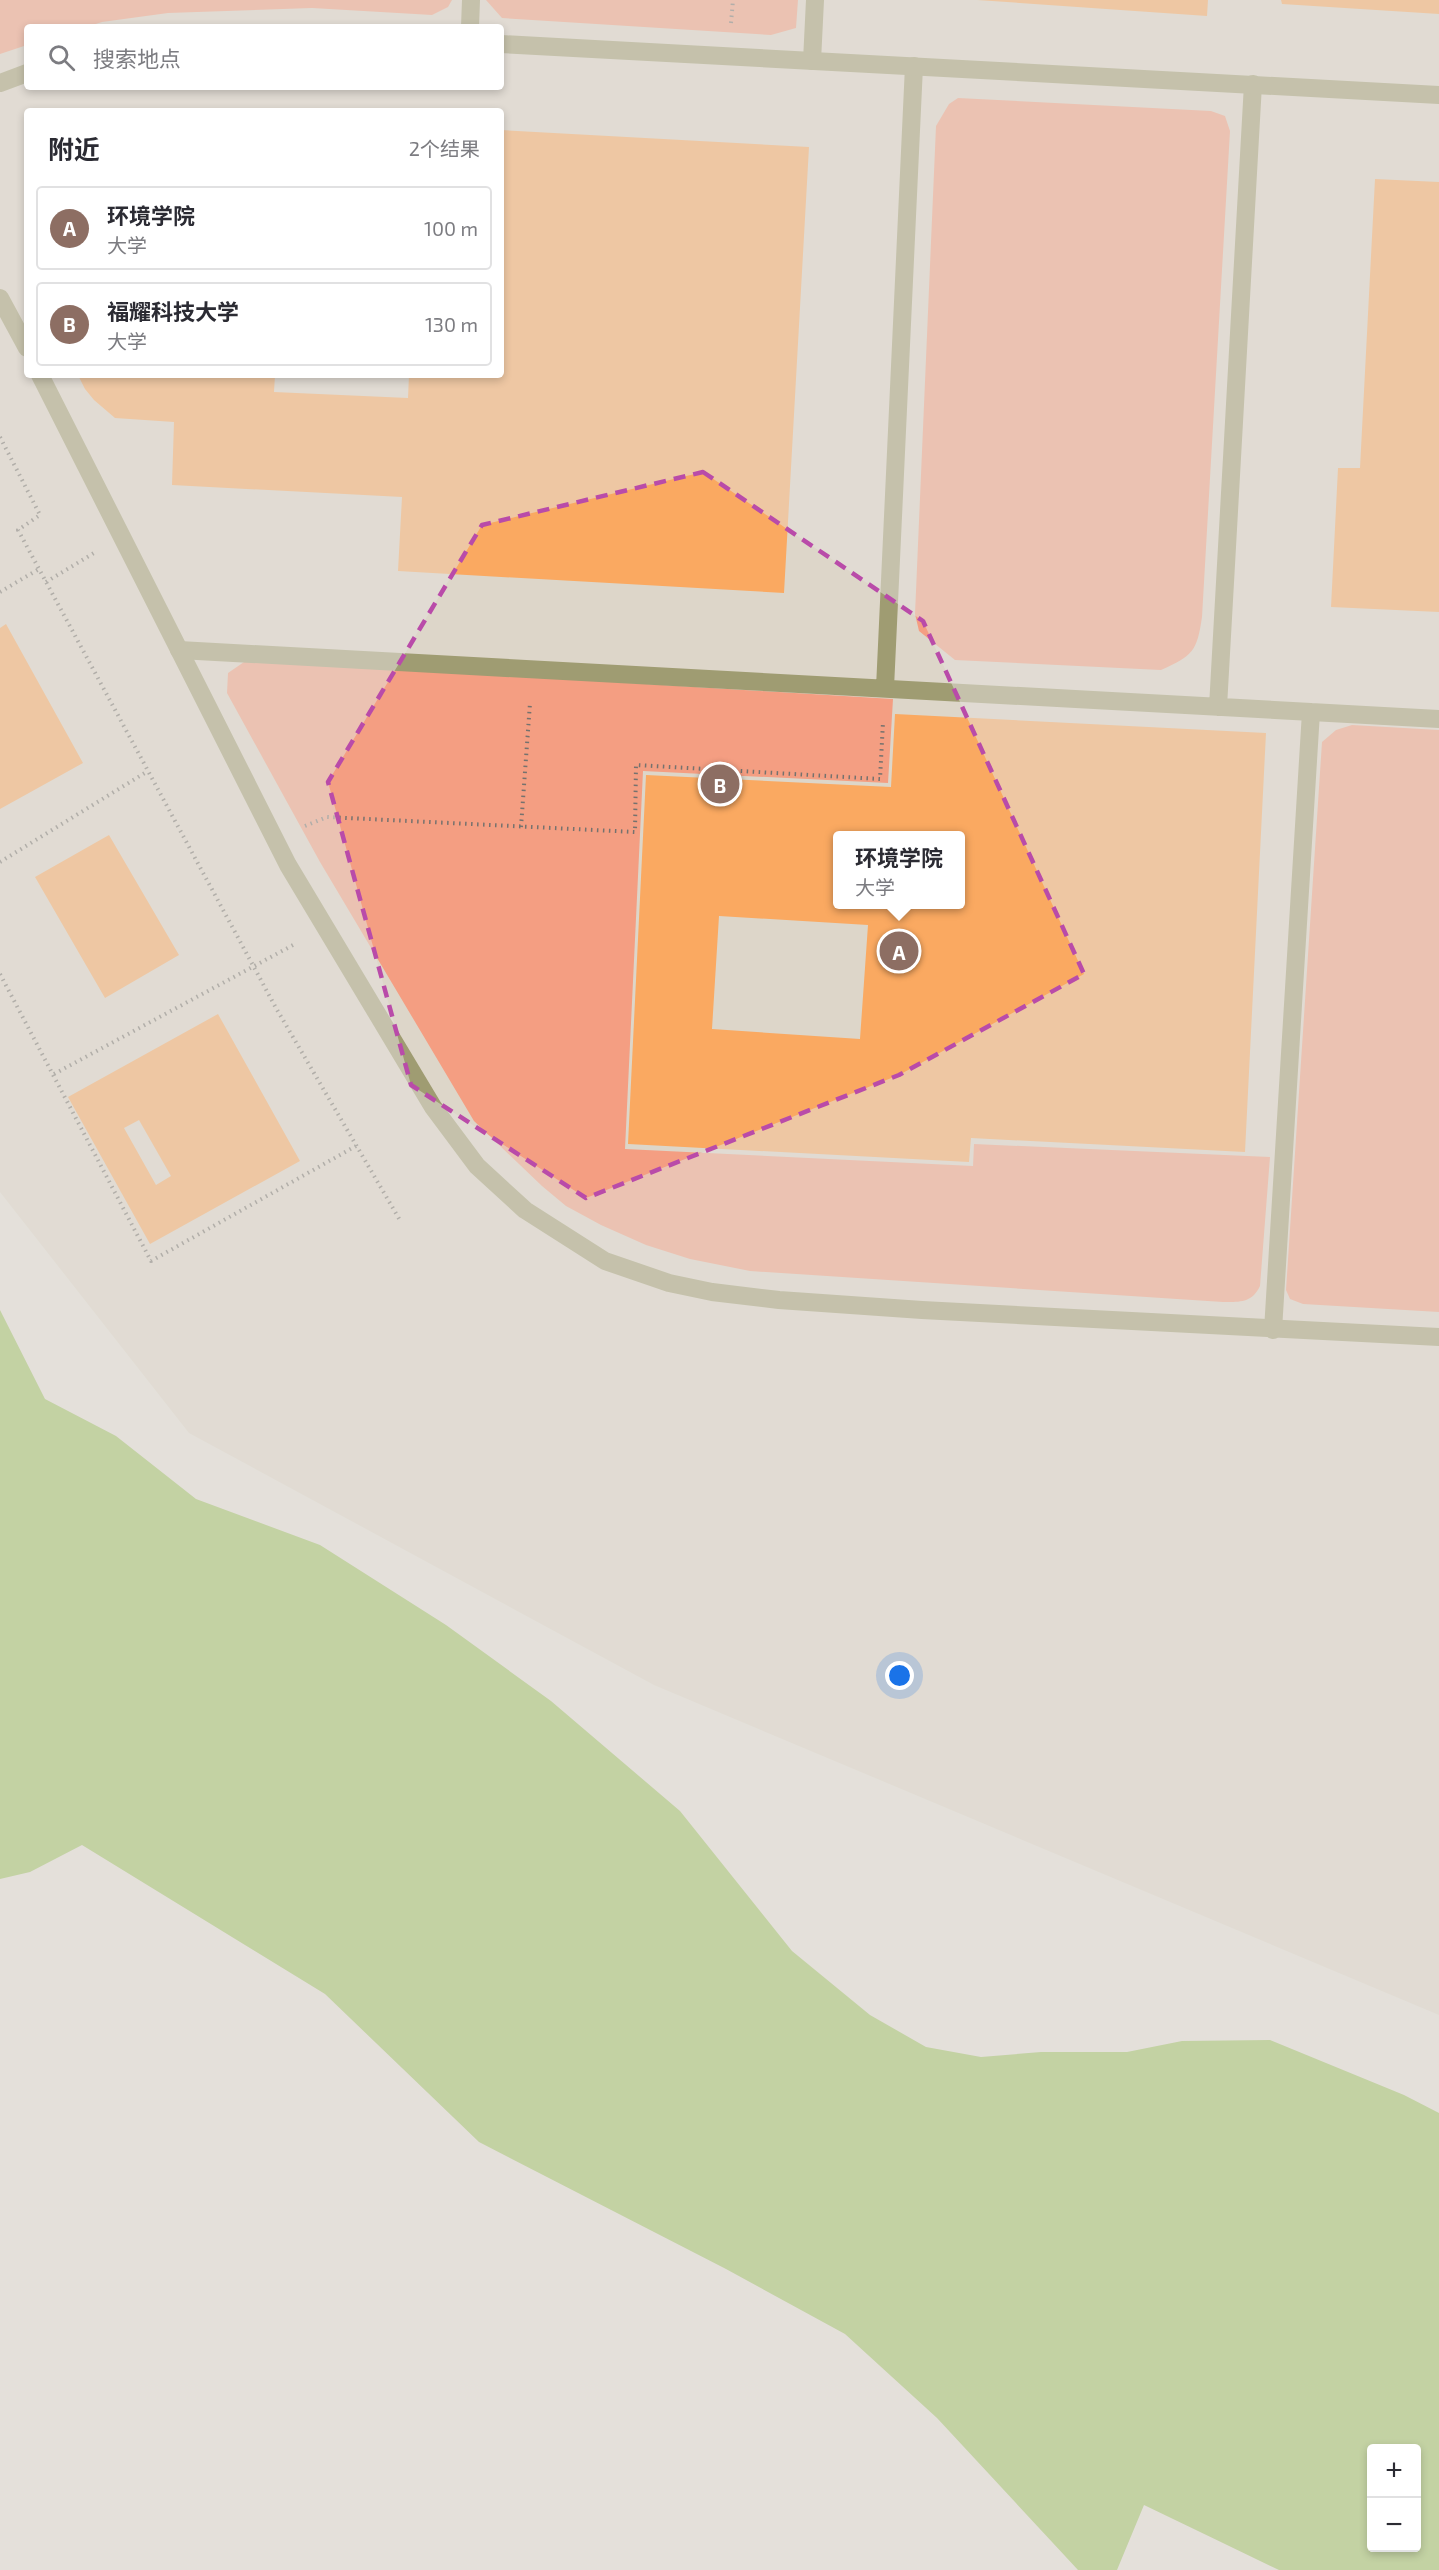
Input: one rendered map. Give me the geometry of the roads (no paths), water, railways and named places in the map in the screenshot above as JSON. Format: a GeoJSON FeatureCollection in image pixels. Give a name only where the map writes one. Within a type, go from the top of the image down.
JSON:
{"type":"FeatureCollection","features":[{"type":"Feature","properties":{"kind":"street"},"geometry":{"type":"LineString","coordinates":[[470,24],[471,0]]}},
{"type":"Feature","properties":{"kind":"street"},"geometry":{"type":"LineString","coordinates":[[812,61],[815,0]]}},
{"type":"Feature","properties":{"kind":"street"},"geometry":{"type":"LineString","coordinates":[[504,44],[1439,94]]}},
{"type":"Feature","properties":{"kind":"street"},"geometry":{"type":"LineString","coordinates":[[885,688],[914,66]]}},
{"type":"Feature","properties":{"kind":"street"},"geometry":{"type":"LineString","coordinates":[[0,83],[24,74]]}},
{"type":"Feature","properties":{"kind":"street"},"geometry":{"type":"LineString","coordinates":[[1218,706],[1253,84]]}},
{"type":"Feature","properties":{"kind":"street"},"geometry":{"type":"LineString","coordinates":[[0,298],[24,342]]}},
{"type":"Feature","properties":{"kind":"street"},"geometry":{"type":"LineString","coordinates":[[42,378],[274,838],[325,928],[417,1081],[477,1166],[525,1209],[606,1261],[669,1283],[712,1292],[779,1300],[1273,1330],[1439,1337]]}},
{"type":"Feature","properties":{"kind":"street"},"geometry":{"type":"LineString","coordinates":[[179,650],[1439,719]]}},
{"type":"Feature","properties":{"kind":"street"},"geometry":{"type":"LineString","coordinates":[[1273,1330],[1311,712]]}},
{"type":"Feature","properties":{"kind":"place","name":"福耀科技大学"},"geometry":{"type":"Point","coordinates":[720,784]}},
{"type":"Feature","properties":{"kind":"place","name":"环境学院"},"geometry":{"type":"Point","coordinates":[899,951]}}]}
